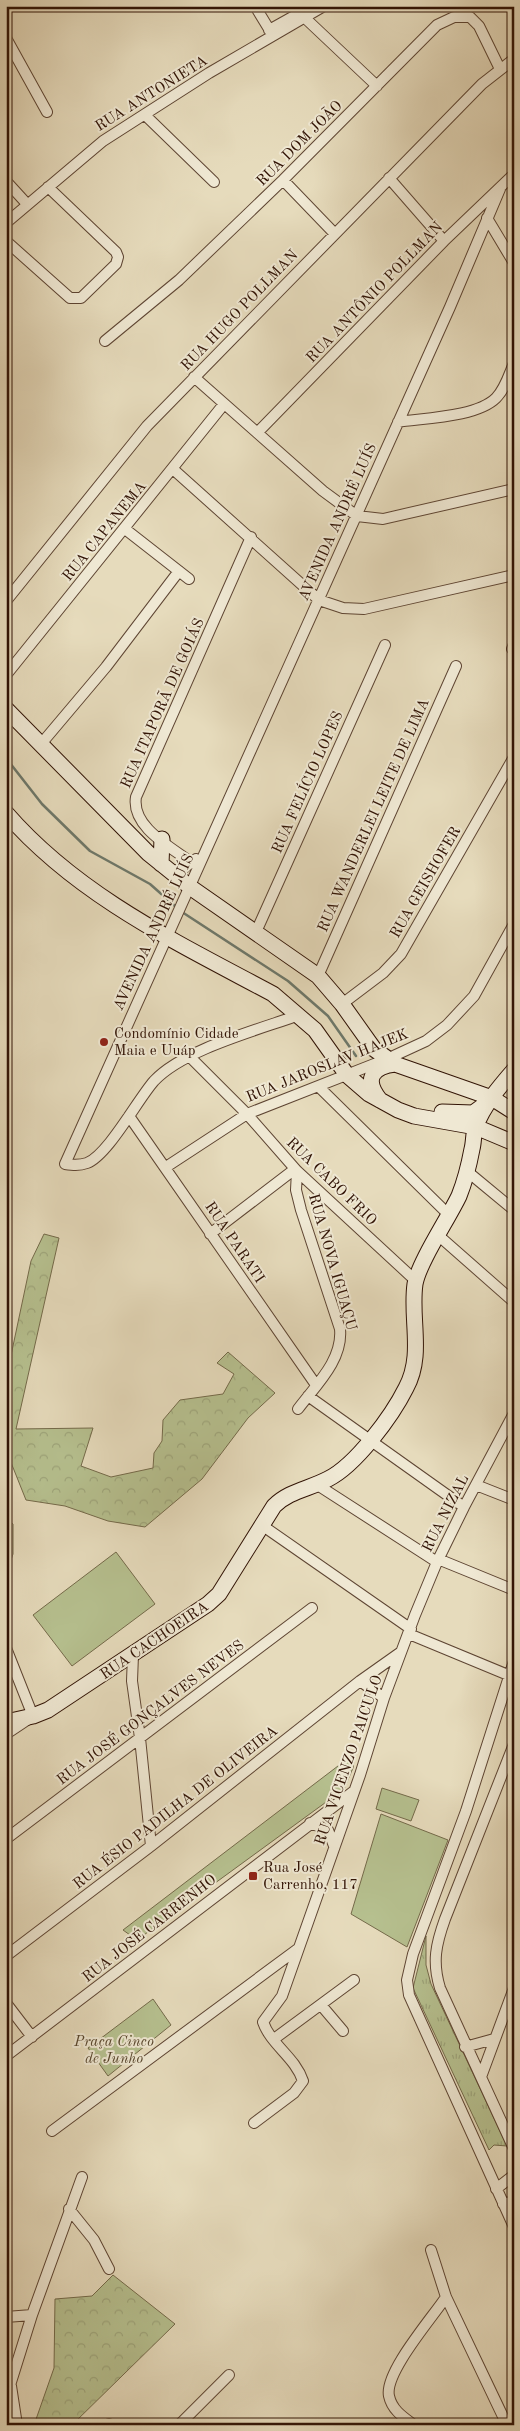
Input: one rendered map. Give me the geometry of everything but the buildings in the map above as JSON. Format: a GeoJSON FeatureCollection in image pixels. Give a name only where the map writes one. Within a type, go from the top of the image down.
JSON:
{"type":"FeatureCollection","features":[{"type":"Feature","properties":{"kind":"main road"},"geometry":{"type":"LineString","coordinates":[[6,709],[123,830],[166,868],[187,893],[256,932],[318,976],[342,1004],[382,1065],[492,1098],[514,1112]]}},
{"type":"Feature","properties":{"kind":"main road"},"geometry":{"type":"LineString","coordinates":[[6,813],[39,846],[112,905],[273,994],[315,1030],[347,1075],[381,1101],[398,1110],[430,1119],[476,1127],[514,1143]]}},
{"type":"Feature","properties":{"kind":"main road"},"geometry":{"type":"LineString","coordinates":[[162,839],[166,868]]}},
{"type":"Feature","properties":{"kind":"main road"},"geometry":{"type":"LineString","coordinates":[[381,1101],[371,1083],[382,1065]]}},
{"type":"Feature","properties":{"kind":"main road"},"geometry":{"type":"LineString","coordinates":[[510,1075],[508,1091],[514,1101]]}},
{"type":"Feature","properties":{"kind":"main road","name":"RUA CACHOEIRA"},"geometry":{"type":"LineString","coordinates":[[6,1722],[33,1716],[48,1710],[133,1655],[219,1594],[274,1506],[284,1497],[339,1472],[370,1441],[406,1390],[413,1374],[416,1360],[414,1308],[416,1282],[468,1172],[476,1127],[492,1098],[510,1075]]}},
{"type":"Feature","properties":{"kind":"main road"},"geometry":{"type":"LineString","coordinates":[[398,1110],[467,1114],[479,1110],[492,1098]]}},
{"type":"Feature","properties":{"kind":"street"},"geometry":{"type":"LineString","coordinates":[[255,6],[271,33],[312,6]]}},
{"type":"Feature","properties":{"kind":"street","name":"RUA ANTONIETA"},"geometry":{"type":"LineString","coordinates":[[6,223],[103,141],[271,33],[305,18],[324,6]]}},
{"type":"Feature","properties":{"kind":"street","name":"RUA DOM JOÃO"},"geometry":{"type":"LineString","coordinates":[[105,341],[179,280],[283,180],[442,21],[459,15],[470,17],[479,26],[500,68]]}},
{"type":"Feature","properties":{"kind":"street"},"geometry":{"type":"LineString","coordinates":[[305,18],[377,86]]}},
{"type":"Feature","properties":{"kind":"street"},"geometry":{"type":"LineString","coordinates":[[6,38],[47,112]]}},
{"type":"Feature","properties":{"kind":"street","name":"RUA HUGO POLLMAN"},"geometry":{"type":"LineString","coordinates":[[6,601],[147,426],[389,178],[500,68],[514,60]]}},
{"type":"Feature","properties":{"kind":"street"},"geometry":{"type":"LineString","coordinates":[[145,114],[214,182]]}},
{"type":"Feature","properties":{"kind":"street","name":"RUA ANTÔNIO POLLMAN"},"geometry":{"type":"LineString","coordinates":[[258,432],[444,241],[490,202],[500,188],[514,174]]}},
{"type":"Feature","properties":{"kind":"street"},"geometry":{"type":"LineString","coordinates":[[389,178],[444,241]]}},
{"type":"Feature","properties":{"kind":"street"},"geometry":{"type":"LineString","coordinates":[[283,180],[335,234]]}},
{"type":"Feature","properties":{"kind":"street"},"geometry":{"type":"LineString","coordinates":[[6,181],[27,204]]}},
{"type":"Feature","properties":{"kind":"street"},"geometry":{"type":"LineString","coordinates":[[6,241],[70,298],[74,299],[81,298],[116,264],[118,257],[116,252],[48,187]]}},
{"type":"Feature","properties":{"kind":"street","name":"AVENIDA ANDRÉ LUÍS"},"geometry":{"type":"LineString","coordinates":[[130,1116],[94,1158],[80,1165],[64,1164],[121,1030],[168,937],[320,600],[487,218],[490,202]]}},
{"type":"Feature","properties":{"kind":"street"},"geometry":{"type":"LineString","coordinates":[[487,218],[514,263]]}},
{"type":"Feature","properties":{"kind":"street"},"geometry":{"type":"LineString","coordinates":[[398,422],[486,406],[503,387],[514,363]]}},
{"type":"Feature","properties":{"kind":"street"},"geometry":{"type":"LineString","coordinates":[[194,377],[323,491],[357,516],[384,519],[514,489]]}},
{"type":"Feature","properties":{"kind":"street","name":"RUA CAPANEMA"},"geometry":{"type":"LineString","coordinates":[[6,675],[174,470],[224,404]]}},
{"type":"Feature","properties":{"kind":"street"},"geometry":{"type":"LineString","coordinates":[[174,470],[320,600],[343,608],[364,609],[514,575]]}},
{"type":"Feature","properties":{"kind":"street"},"geometry":{"type":"LineString","coordinates":[[125,529],[189,579]]}},
{"type":"Feature","properties":{"kind":"street","name":"RUA ITAPORÃ DE GOIÁS"},"geometry":{"type":"LineString","coordinates":[[192,863],[144,825],[134,807],[136,797],[251,537]]}},
{"type":"Feature","properties":{"kind":"street"},"geometry":{"type":"LineString","coordinates":[[41,744],[106,666],[179,571]]}},
{"type":"Feature","properties":{"kind":"street","name":"RUA FELÍCIO LOPES"},"geometry":{"type":"LineString","coordinates":[[256,932],[385,645]]}},
{"type":"Feature","properties":{"kind":"street","name":"RUA WANDERLEI LEITE DE LIMA"},"geometry":{"type":"LineString","coordinates":[[318,976],[456,666]]}},
{"type":"Feature","properties":{"kind":"street","name":"RUA GEISHOFER"},"geometry":{"type":"LineString","coordinates":[[342,1004],[383,973],[401,954],[514,757]]}},
{"type":"Feature","properties":{"kind":"street","name":"AVENIDA ANDRÉ LUÍS"},"geometry":{"type":"LineString","coordinates":[[166,868],[192,863],[208,849]]}},
{"type":"Feature","properties":{"kind":"street","name":"RUA JAROSLAV HAJEK"},"geometry":{"type":"LineString","coordinates":[[166,1167],[247,1114],[347,1075],[382,1065],[426,1040],[466,1007],[514,924]]}},
{"type":"Feature","properties":{"kind":"street"},"geometry":{"type":"LineString","coordinates":[[130,1116],[156,1079],[189,1056],[299,1015]]}},
{"type":"Feature","properties":{"kind":"street","name":"RUA CABO FRIO"},"geometry":{"type":"LineString","coordinates":[[189,1056],[247,1114],[296,1170],[416,1282]]}},
{"type":"Feature","properties":{"kind":"street"},"geometry":{"type":"LineString","coordinates":[[319,1087],[449,1215]]}},
{"type":"Feature","properties":{"kind":"street","name":"RUA PARATI"},"geometry":{"type":"LineString","coordinates":[[130,1116],[316,1385]]}},
{"type":"Feature","properties":{"kind":"street"},"geometry":{"type":"LineString","coordinates":[[210,1234],[296,1170]]}},
{"type":"Feature","properties":{"kind":"street","name":"RUA NOVA IGUAÇU"},"geometry":{"type":"LineString","coordinates":[[296,1170],[296,1190],[301,1210],[340,1329],[341,1340],[335,1359],[298,1409]]}},
{"type":"Feature","properties":{"kind":"street"},"geometry":{"type":"LineString","coordinates":[[468,1172],[514,1210]]}},
{"type":"Feature","properties":{"kind":"street"},"geometry":{"type":"LineString","coordinates":[[439,1236],[514,1302]]}},
{"type":"Feature","properties":{"kind":"street"},"geometry":{"type":"LineString","coordinates":[[308,1396],[464,1507]]}},
{"type":"Feature","properties":{"kind":"street","name":"RUA NIZAL"},"geometry":{"type":"LineString","coordinates":[[410,1632],[438,1561],[464,1507],[513,1416]]}},
{"type":"Feature","properties":{"kind":"street"},"geometry":{"type":"LineString","coordinates":[[316,1484],[438,1561],[514,1590]]}},
{"type":"Feature","properties":{"kind":"street"},"geometry":{"type":"LineString","coordinates":[[476,1485],[514,1500]]}},
{"type":"Feature","properties":{"kind":"street"},"geometry":{"type":"LineString","coordinates":[[263,1526],[410,1632],[508,1675]]}},
{"type":"Feature","properties":{"kind":"street","name":"RUA JOSÉ GONÇALVES NEVES"},"geometry":{"type":"LineString","coordinates":[[6,1839],[312,1608]]}},
{"type":"Feature","properties":{"kind":"street","name":"RUA VICENZO PAICULO"},"geometry":{"type":"LineString","coordinates":[[254,2123],[294,2093],[303,2082],[299,2070],[266,2032],[263,2022],[268,2012],[282,1996],[355,1790],[384,1698],[410,1632]]}},
{"type":"Feature","properties":{"kind":"street"},"geometry":{"type":"LineString","coordinates":[[6,1648],[33,1716],[6,1734]]}},
{"type":"Feature","properties":{"kind":"street","name":"RUA ÉSIO PADILHA DE OLIVEIRA"},"geometry":{"type":"LineString","coordinates":[[6,1956],[151,1846],[360,1681],[402,1651]]}},
{"type":"Feature","properties":{"kind":"street"},"geometry":{"type":"LineString","coordinates":[[133,1655],[132,1681],[151,1846]]}},
{"type":"Feature","properties":{"kind":"street"},"geometry":{"type":"LineString","coordinates":[[514,1661],[466,1811],[413,1954],[407,1980],[409,1995],[514,2227]]}},
{"type":"Feature","properties":{"kind":"street"},"geometry":{"type":"LineString","coordinates":[[107,1672],[122,1673],[132,1681]]}},
{"type":"Feature","properties":{"kind":"street"},"geometry":{"type":"LineString","coordinates":[[360,1681],[384,1698]]}},
{"type":"Feature","properties":{"kind":"street"},"geometry":{"type":"LineString","coordinates":[[514,1744],[436,1943],[436,1974],[465,2047],[514,2149]]}},
{"type":"Feature","properties":{"kind":"street","name":"RUA JOSÉ CARRENHO"},"geometry":{"type":"LineString","coordinates":[[6,2056],[355,1790]]}},
{"type":"Feature","properties":{"kind":"street"},"geometry":{"type":"LineString","coordinates":[[310,1823],[328,1830],[334,1846]]}},
{"type":"Feature","properties":{"kind":"street"},"geometry":{"type":"LineString","coordinates":[[52,2131],[299,1948]]}},
{"type":"Feature","properties":{"kind":"street"},"geometry":{"type":"LineString","coordinates":[[274,2039],[354,1980]]}},
{"type":"Feature","properties":{"kind":"street"},"geometry":{"type":"LineString","coordinates":[[481,2077],[514,1988]]}},
{"type":"Feature","properties":{"kind":"street"},"geometry":{"type":"LineString","coordinates":[[6,2003],[32,2037]]}},
{"type":"Feature","properties":{"kind":"street"},"geometry":{"type":"LineString","coordinates":[[320,2005],[342,2031]]}},
{"type":"Feature","properties":{"kind":"street"},"geometry":{"type":"LineString","coordinates":[[465,2047],[494,2039]]}},
{"type":"Feature","properties":{"kind":"street"},"geometry":{"type":"LineString","coordinates":[[496,2189],[514,2175]]}},
{"type":"Feature","properties":{"kind":"street"},"geometry":{"type":"LineString","coordinates":[[6,2398],[32,2315],[82,2177]]}},
{"type":"Feature","properties":{"kind":"street"},"geometry":{"type":"LineString","coordinates":[[503,2204],[514,2201]]}},
{"type":"Feature","properties":{"kind":"street"},"geometry":{"type":"LineString","coordinates":[[69,2209],[94,2240],[109,2269]]}},
{"type":"Feature","properties":{"kind":"street"},"geometry":{"type":"LineString","coordinates":[[431,2250],[446,2297],[507,2425]]}},
{"type":"Feature","properties":{"kind":"street"},"geometry":{"type":"LineString","coordinates":[[414,2425],[400,2415],[392,2406],[388,2392],[390,2378],[446,2297]]}},
{"type":"Feature","properties":{"kind":"street"},"geometry":{"type":"LineString","coordinates":[[6,2317],[32,2315]]}},
{"type":"Feature","properties":{"kind":"street"},"geometry":{"type":"LineString","coordinates":[[179,2425],[229,2375]]}},
{"type":"Feature","properties":{"kind":"street"},"geometry":{"type":"LineString","coordinates":[[11,2386],[17,2425]]}},
{"type":"Feature","properties":{"kind":"green space"},"geometry":{"type":"Polygon","coordinates":[[[44,1234],[59,1238],[16,1429],[93,1428],[81,1466],[111,1477],[153,1468],[154,1453],[162,1441],[163,1420],[180,1400],[223,1394],[234,1374],[217,1363],[228,1352],[275,1393],[248,1418],[202,1479],[145,1527],[108,1521],[65,1506],[26,1500],[6,1450],[6,1379],[31,1261],[44,1234]]]}},
{"type":"Feature","properties":{"kind":"green space"},"geometry":{"type":"Polygon","coordinates":[[[6,1517],[13,1524],[13,1554],[6,1575],[6,1517]]]}},
{"type":"Feature","properties":{"kind":"green space"},"geometry":{"type":"Polygon","coordinates":[[[116,1552],[155,1604],[72,1666],[33,1615],[116,1552]]]}},
{"type":"Feature","properties":{"kind":"green space"},"geometry":{"type":"Polygon","coordinates":[[[355,1753],[353,1768],[344,1789],[137,1940],[123,1930],[355,1753]]]}},
{"type":"Feature","properties":{"kind":"green space"},"geometry":{"type":"Polygon","coordinates":[[[382,1788],[419,1800],[411,1821],[376,1809],[382,1788]]]}},
{"type":"Feature","properties":{"kind":"green space"},"geometry":{"type":"Polygon","coordinates":[[[381,1814],[448,1840],[407,1947],[351,1914],[381,1814]]]}},
{"type":"Feature","properties":{"kind":"green space"},"geometry":{"type":"Polygon","coordinates":[[[426,1936],[426,1965],[431,1984],[507,2146],[494,2145],[489,2150],[413,1988],[426,1936]]]}},
{"type":"Feature","properties":{"kind":"green space","name":"Praça Cinco de Junho"},"geometry":{"type":"Polygon","coordinates":[[[153,1999],[171,2025],[108,2076],[88,2048],[153,1999]]]}},
{"type":"Feature","properties":{"kind":"green space"},"geometry":{"type":"Polygon","coordinates":[[[113,2275],[175,2324],[72,2425],[34,2425],[54,2368],[55,2299],[92,2296],[113,2275]]]}},
{"type":"Feature","properties":{"kind":"waterway"},"geometry":{"type":"LineString","coordinates":[[6,758],[42,804],[90,851],[150,884],[176,907]]}},
{"type":"Feature","properties":{"kind":"waterway"},"geometry":{"type":"LineString","coordinates":[[182,912],[288,981],[328,1016],[356,1056]]}},
{"type":"Feature","properties":{"kind":"place","name":"Condomínio Cidade Maia e Uuáp"},"geometry":{"type":"Point","coordinates":[104,1042]}},
{"type":"Feature","properties":{"kind":"place","name":"Rua José Carrenho, 117"},"geometry":{"type":"Point","coordinates":[253,1876]}}]}
